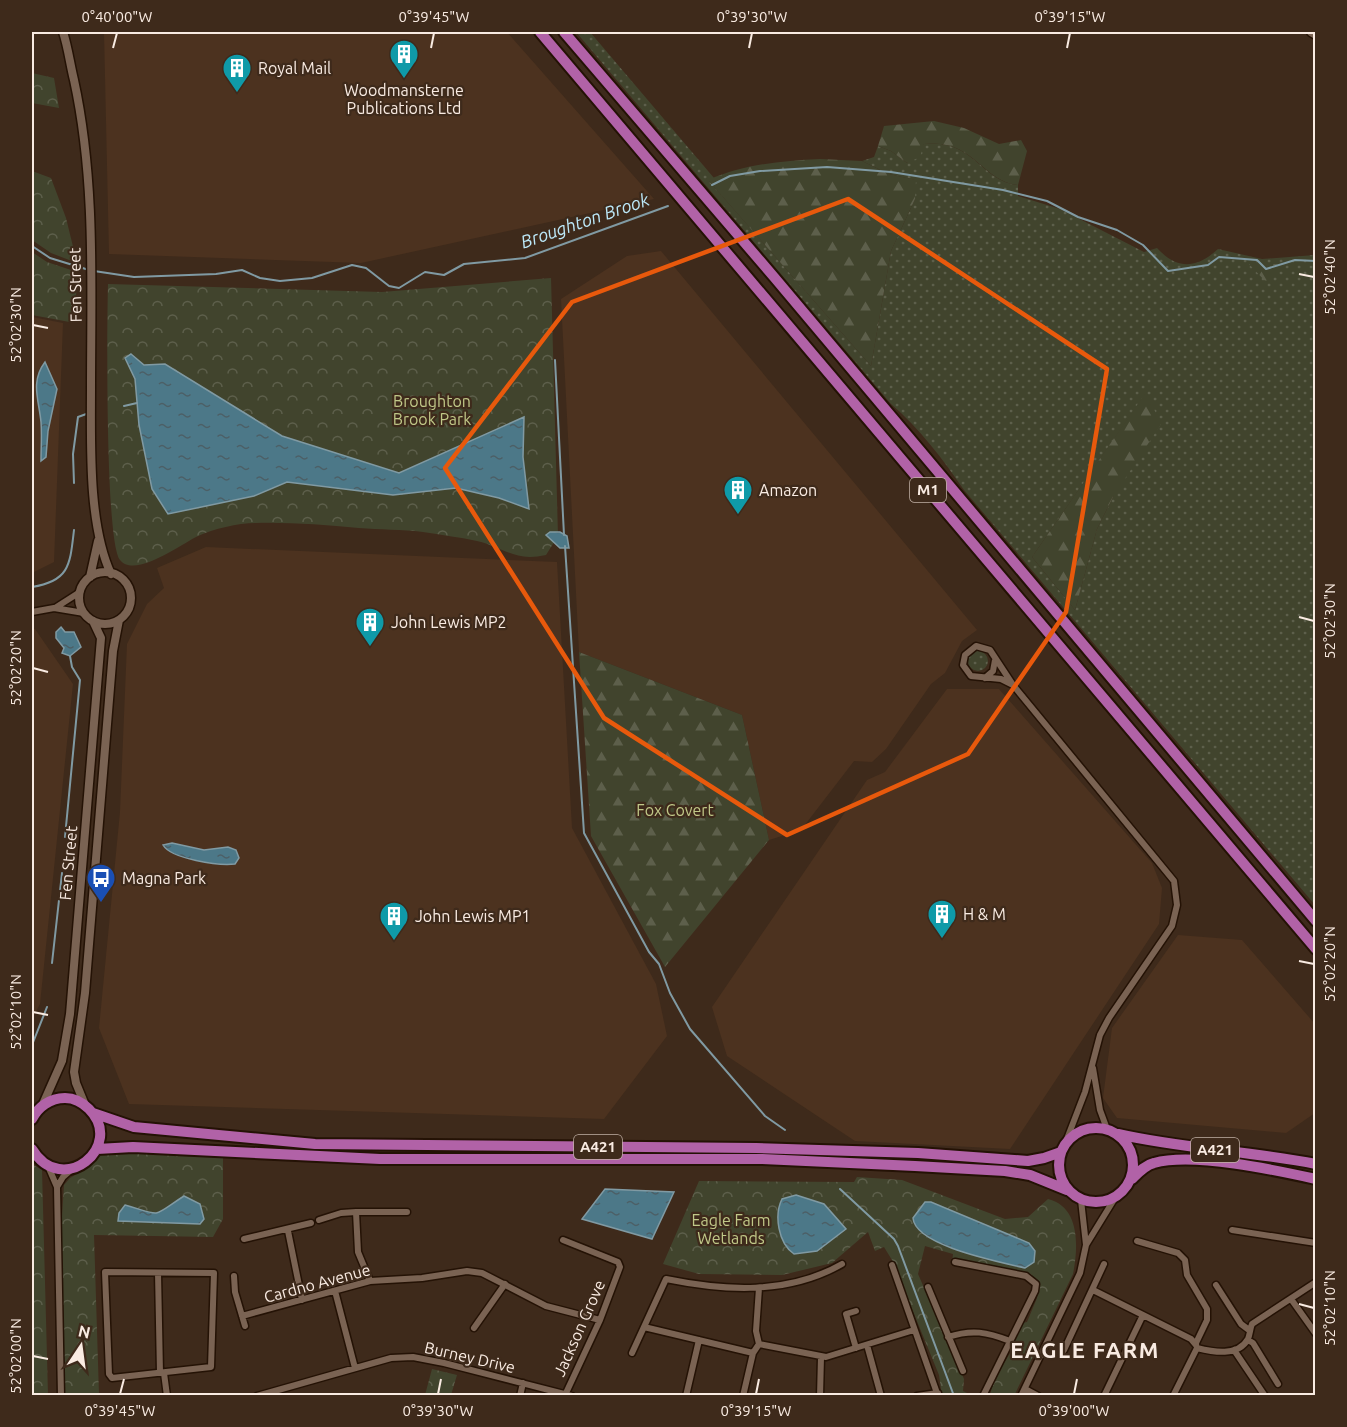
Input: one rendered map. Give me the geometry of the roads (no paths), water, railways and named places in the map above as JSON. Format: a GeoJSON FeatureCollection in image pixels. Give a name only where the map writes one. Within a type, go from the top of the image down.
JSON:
{"type":"FeatureCollection","features":[{"type":"Feature","properties":{"kind":"highway","name":"M1"},"geometry":{"type":"LineString","coordinates":[[540,32],[1316,949]]}},
{"type":"Feature","properties":{"kind":"highway","name":"M1"},"geometry":{"type":"LineString","coordinates":[[564,32],[774,277],[1316,921]]}},
{"type":"Feature","properties":{"kind":"highway","name":"A421"},"geometry":{"type":"LineString","coordinates":[[43,1104],[64,1098],[106,1118],[134,1127],[315,1144],[756,1148],[918,1153],[1028,1161],[1044,1158],[1063,1148]]}},
{"type":"Feature","properties":{"kind":"highway"},"geometry":{"type":"LineString","coordinates":[[32,1119],[43,1104]]}},
{"type":"Feature","properties":{"kind":"highway"},"geometry":{"type":"LineString","coordinates":[[33,1154],[48,1166],[73,1169],[91,1158],[101,1148],[99,1131],[89,1109]]}},
{"type":"Feature","properties":{"kind":"highway"},"geometry":{"type":"LineString","coordinates":[[1084,1130],[1111,1131],[1129,1148],[1133,1158],[1130,1180],[1115,1198],[1104,1202],[1081,1200],[1067,1190],[1059,1172],[1063,1148],[1084,1130]]}},
{"type":"Feature","properties":{"kind":"highway","name":"A421"},"geometry":{"type":"LineString","coordinates":[[1111,1131],[1184,1147],[1277,1157],[1316,1164]]}},
{"type":"Feature","properties":{"kind":"highway","name":"A421"},"geometry":{"type":"LineString","coordinates":[[101,1148],[133,1147],[380,1159],[762,1159],[1005,1171],[1030,1175],[1067,1190]]}},
{"type":"Feature","properties":{"kind":"highway","name":"A421"},"geometry":{"type":"LineString","coordinates":[[1130,1180],[1152,1163],[1174,1160],[1264,1168],[1316,1179]]}},
{"type":"Feature","properties":{"kind":"street","name":"Fen Street"},"geometry":{"type":"LineString","coordinates":[[63,32],[82,116],[89,194],[91,413],[98,541],[90,577]]}},
{"type":"Feature","properties":{"kind":"street"},"geometry":{"type":"LineString","coordinates":[[1311,32],[1316,35]]}},
{"type":"Feature","properties":{"kind":"street","name":"Fen Street"},"geometry":{"type":"LineString","coordinates":[[98,541],[111,574]]}},
{"type":"Feature","properties":{"kind":"street"},"geometry":{"type":"LineString","coordinates":[[32,612],[54,608],[84,613],[93,621],[111,623],[119,620],[128,610],[130,596],[126,584],[111,574],[104,573],[90,577],[80,592],[54,608]]}},
{"type":"Feature","properties":{"kind":"street"},"geometry":{"type":"LineString","coordinates":[[80,592],[84,613]]}},
{"type":"Feature","properties":{"kind":"street","name":"Fen Street"},"geometry":{"type":"LineString","coordinates":[[89,1109],[75,1083],[74,1072],[85,993],[112,662],[119,620]]}},
{"type":"Feature","properties":{"kind":"street","name":"Fen Street"},"geometry":{"type":"LineString","coordinates":[[43,1104],[62,1061],[74,974],[101,638],[93,621]]}},
{"type":"Feature","properties":{"kind":"street"},"geometry":{"type":"LineString","coordinates":[[1013,685],[1001,679],[976,678],[967,673],[963,665],[965,655],[971,648],[982,646],[990,650],[1013,685],[1174,881],[1177,905],[1172,926],[1109,1018],[1100,1035],[1092,1067],[1063,1148]]}},
{"type":"Feature","properties":{"kind":"street"},"geometry":{"type":"LineString","coordinates":[[985,678],[993,671],[995,660]]}},
{"type":"Feature","properties":{"kind":"street"},"geometry":{"type":"LineString","coordinates":[[1092,1067],[1100,1110],[1111,1131]]}},
{"type":"Feature","properties":{"kind":"street"},"geometry":{"type":"LineString","coordinates":[[48,1166],[57,1187],[61,1395]]}},
{"type":"Feature","properties":{"kind":"street"},"geometry":{"type":"LineString","coordinates":[[57,1187],[63,1177],[73,1169]]}},
{"type":"Feature","properties":{"kind":"street"},"geometry":{"type":"LineString","coordinates":[[1086,1245],[1115,1198]]}},
{"type":"Feature","properties":{"kind":"street"},"geometry":{"type":"LineString","coordinates":[[1038,1395],[1023,1392],[1080,1273],[1086,1245],[1081,1200]]}},
{"type":"Feature","properties":{"kind":"street"},"geometry":{"type":"LineString","coordinates":[[356,1212],[358,1252],[370,1281]]}},
{"type":"Feature","properties":{"kind":"street"},"geometry":{"type":"LineString","coordinates":[[319,1220],[341,1213],[407,1212]]}},
{"type":"Feature","properties":{"kind":"street"},"geometry":{"type":"LineString","coordinates":[[244,1239],[288,1231],[310,1223]]}},
{"type":"Feature","properties":{"kind":"street"},"geometry":{"type":"LineString","coordinates":[[1232,1230],[1316,1243]]}},
{"type":"Feature","properties":{"kind":"street"},"geometry":{"type":"LineString","coordinates":[[288,1231],[302,1300]]}},
{"type":"Feature","properties":{"kind":"street","name":"Jackson Grove"},"geometry":{"type":"LineString","coordinates":[[563,1240],[618,1262],[620,1267],[569,1394]]}},
{"type":"Feature","properties":{"kind":"street"},"geometry":{"type":"LineString","coordinates":[[1137,1240],[1178,1253],[1185,1260],[1187,1275],[1207,1309],[1206,1320],[1197,1346],[1174,1395]]}},
{"type":"Feature","properties":{"kind":"street"},"geometry":{"type":"LineString","coordinates":[[955,1262],[1026,1276],[1036,1284],[983,1395]]}},
{"type":"Feature","properties":{"kind":"street"},"geometry":{"type":"LineString","coordinates":[[1065,1350],[1104,1263]]}},
{"type":"Feature","properties":{"kind":"street"},"geometry":{"type":"LineString","coordinates":[[633,1353],[666,1280],[728,1289],[759,1287],[804,1281],[842,1264]]}},
{"type":"Feature","properties":{"kind":"street"},"geometry":{"type":"LineString","coordinates":[[892,1265],[938,1394],[916,1395]]}},
{"type":"Feature","properties":{"kind":"street","name":"Cardno Avenue"},"geometry":{"type":"LineString","coordinates":[[242,1316],[370,1281],[422,1278],[467,1271],[482,1273],[546,1306],[600,1320]]}},
{"type":"Feature","properties":{"kind":"street"},"geometry":{"type":"LineString","coordinates":[[105,1272],[214,1273],[211,1367],[162,1373],[112,1378],[109,1374],[105,1272]]}},
{"type":"Feature","properties":{"kind":"street"},"geometry":{"type":"LineString","coordinates":[[158,1273],[162,1373],[167,1395]]}},
{"type":"Feature","properties":{"kind":"street"},"geometry":{"type":"LineString","coordinates":[[234,1276],[235,1293],[245,1326]]}},
{"type":"Feature","properties":{"kind":"street"},"geometry":{"type":"LineString","coordinates":[[1093,1290],[1197,1346],[1219,1353],[1234,1350],[1248,1340],[1252,1324],[1316,1282]]}},
{"type":"Feature","properties":{"kind":"street"},"geometry":{"type":"LineString","coordinates":[[474,1328],[505,1284]]}},
{"type":"Feature","properties":{"kind":"street"},"geometry":{"type":"LineString","coordinates":[[1216,1285],[1241,1324],[1249,1330]]}},
{"type":"Feature","properties":{"kind":"street"},"geometry":{"type":"LineString","coordinates":[[743,1395],[753,1353],[759,1344],[756,1331],[759,1287]]}},
{"type":"Feature","properties":{"kind":"street"},"geometry":{"type":"LineString","coordinates":[[928,1287],[963,1371]]}},
{"type":"Feature","properties":{"kind":"street"},"geometry":{"type":"LineString","coordinates":[[335,1291],[355,1368]]}},
{"type":"Feature","properties":{"kind":"street"},"geometry":{"type":"LineString","coordinates":[[1291,1299],[1316,1334]]}},
{"type":"Feature","properties":{"kind":"street"},"geometry":{"type":"LineString","coordinates":[[856,1311],[846,1314],[856,1348]]}},
{"type":"Feature","properties":{"kind":"street"},"geometry":{"type":"LineString","coordinates":[[1104,1395],[1143,1315]]}},
{"type":"Feature","properties":{"kind":"street"},"geometry":{"type":"LineString","coordinates":[[644,1327],[753,1353]]}},
{"type":"Feature","properties":{"kind":"street"},"geometry":{"type":"LineString","coordinates":[[759,1344],[821,1357],[914,1330]]}},
{"type":"Feature","properties":{"kind":"street"},"geometry":{"type":"LineString","coordinates":[[948,1337],[965,1331],[986,1331],[1010,1341]]}},
{"type":"Feature","properties":{"kind":"street"},"geometry":{"type":"LineString","coordinates":[[686,1395],[699,1340]]}},
{"type":"Feature","properties":{"kind":"street"},"geometry":{"type":"LineString","coordinates":[[1248,1340],[1253,1343],[1278,1384]]}},
{"type":"Feature","properties":{"kind":"street"},"geometry":{"type":"LineString","coordinates":[[867,1345],[881,1395]]}},
{"type":"Feature","properties":{"kind":"street"},"geometry":{"type":"LineString","coordinates":[[1234,1350],[1263,1395]]}},
{"type":"Feature","properties":{"kind":"street","name":"Burney Drive"},"geometry":{"type":"LineString","coordinates":[[257,1395],[279,1392],[391,1358],[413,1357],[569,1394]]}},
{"type":"Feature","properties":{"kind":"street"},"geometry":{"type":"LineString","coordinates":[[820,1395],[821,1357]]}},
{"type":"Feature","properties":{"kind":"street"},"geometry":{"type":"LineString","coordinates":[[520,1395],[523,1383]]}},
{"type":"Feature","properties":{"kind":"water"},"geometry":{"type":"Polygon","coordinates":[[[131,354],[144,365],[165,364],[282,436],[399,473],[524,417],[523,457],[529,509],[499,498],[456,488],[393,495],[287,482],[254,496],[168,514],[152,489],[139,425],[135,379],[125,358],[131,354]]]}},
{"type":"Feature","properties":{"kind":"water"},"geometry":{"type":"Polygon","coordinates":[[[45,362],[57,389],[48,431],[46,457],[41,461],[37,384],[40,369],[45,362]]]}},
{"type":"Feature","properties":{"kind":"water"},"geometry":{"type":"Polygon","coordinates":[[[550,532],[560,532],[567,536],[569,548],[560,548],[546,535],[550,532]]]}},
{"type":"Feature","properties":{"kind":"water"},"geometry":{"type":"Polygon","coordinates":[[[61,627],[65,632],[74,632],[81,647],[70,656],[62,653],[64,648],[56,638],[56,632],[61,627]]]}},
{"type":"Feature","properties":{"kind":"water"},"geometry":{"type":"Polygon","coordinates":[[[172,843],[204,850],[228,847],[236,850],[239,858],[235,864],[218,864],[185,858],[163,845],[172,843]]]}},
{"type":"Feature","properties":{"kind":"water"},"geometry":{"type":"Polygon","coordinates":[[[605,1189],[674,1192],[652,1239],[582,1219],[605,1189]]]}},
{"type":"Feature","properties":{"kind":"water"},"geometry":{"type":"Polygon","coordinates":[[[796,1195],[824,1204],[846,1229],[817,1251],[794,1254],[781,1236],[778,1213],[782,1199],[796,1195]]]}},
{"type":"Feature","properties":{"kind":"water"},"geometry":{"type":"Polygon","coordinates":[[[184,1196],[200,1204],[204,1219],[200,1224],[118,1221],[119,1213],[125,1205],[156,1213],[184,1196]]]}},
{"type":"Feature","properties":{"kind":"water"},"geometry":{"type":"Polygon","coordinates":[[[925,1202],[931,1202],[1029,1243],[1035,1251],[1034,1262],[1025,1268],[998,1262],[943,1245],[928,1237],[917,1228],[913,1218],[925,1202]]]}},
{"type":"Feature","properties":{"kind":"waterway","name":"Broughton Brook"},"geometry":{"type":"LineString","coordinates":[[712,185],[730,176],[760,171],[827,167],[891,172],[1003,190],[1047,201],[1078,217],[1117,230],[1143,245],[1168,271],[1208,265],[1219,257],[1257,260],[1266,269],[1295,260],[1316,261]]}},
{"type":"Feature","properties":{"kind":"waterway","name":"Broughton Brook"},"geometry":{"type":"LineString","coordinates":[[94,271],[134,277],[216,274],[242,270],[260,278],[280,281],[312,278],[352,265],[366,268],[389,286],[399,288],[425,272],[444,275],[464,264],[525,258],[668,206]]}},
{"type":"Feature","properties":{"kind":"waterway","name":"Broughton Brook"},"geometry":{"type":"LineString","coordinates":[[32,246],[50,258],[89,270]]}},
{"type":"Feature","properties":{"kind":"waterway"},"geometry":{"type":"LineString","coordinates":[[555,360],[564,535]]}},
{"type":"Feature","properties":{"kind":"waterway"},"geometry":{"type":"LineString","coordinates":[[124,406],[137,403]]}},
{"type":"Feature","properties":{"kind":"waterway"},"geometry":{"type":"LineString","coordinates":[[74,483],[73,454],[78,417],[89,413]]}},
{"type":"Feature","properties":{"kind":"waterway"},"geometry":{"type":"LineString","coordinates":[[32,587],[54,580],[66,569],[74,530]]}},
{"type":"Feature","properties":{"kind":"waterway"},"geometry":{"type":"LineString","coordinates":[[565,546],[584,833],[649,952],[659,964],[670,993],[690,1029],[765,1116],[785,1130]]}},
{"type":"Feature","properties":{"kind":"waterway"},"geometry":{"type":"LineString","coordinates":[[65,837],[80,680],[72,667],[70,656]]}},
{"type":"Feature","properties":{"kind":"waterway"},"geometry":{"type":"LineString","coordinates":[[52,963],[62,873]]}},
{"type":"Feature","properties":{"kind":"waterway"},"geometry":{"type":"LineString","coordinates":[[32,1045],[47,1007]]}},
{"type":"Feature","properties":{"kind":"waterway"},"geometry":{"type":"LineString","coordinates":[[840,1189],[894,1239],[898,1246],[954,1396]]}},
{"type":"Feature","properties":{"kind":"place","name":"Woodmansterne Publications Ltd"},"geometry":{"type":"Point","coordinates":[404,80]}},
{"type":"Feature","properties":{"kind":"place","name":"Royal Mail"},"geometry":{"type":"Point","coordinates":[237,94]}},
{"type":"Feature","properties":{"kind":"place","name":"Amazon"},"geometry":{"type":"Point","coordinates":[738,516]}},
{"type":"Feature","properties":{"kind":"place","name":"John Lewis MP2"},"geometry":{"type":"Point","coordinates":[370,648]}},
{"type":"Feature","properties":{"kind":"place","name":"Magna Park"},"geometry":{"type":"Point","coordinates":[101,904]}},
{"type":"Feature","properties":{"kind":"place","name":"H & M"},"geometry":{"type":"Point","coordinates":[942,940]}},
{"type":"Feature","properties":{"kind":"place","name":"John Lewis MP1"},"geometry":{"type":"Point","coordinates":[394,942]}},
{"type":"Feature","properties":{"kind":"district","name":"EAGLE FARM"},"geometry":{"type":"Point","coordinates":[1085,1350]}},
{"type":"Feature","properties":{"kind":"park label","name":"Broughton Brook Park"},"geometry":{"type":"Point","coordinates":[432,410]}},
{"type":"Feature","properties":{"kind":"park label","name":"Fox Covert"},"geometry":{"type":"Point","coordinates":[675,810]}},
{"type":"Feature","properties":{"kind":"park label","name":"Eagle Farm Wetlands"},"geometry":{"type":"Point","coordinates":[731,1229]}}]}
